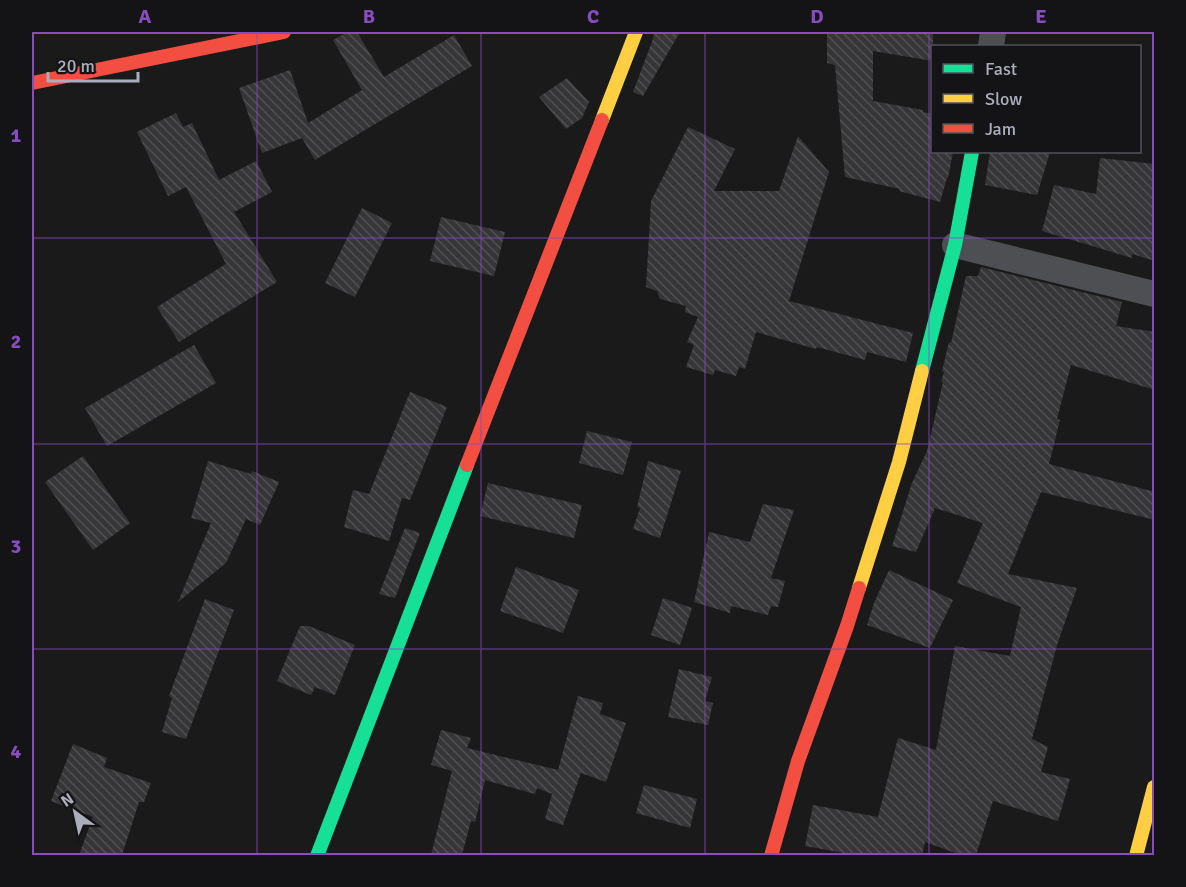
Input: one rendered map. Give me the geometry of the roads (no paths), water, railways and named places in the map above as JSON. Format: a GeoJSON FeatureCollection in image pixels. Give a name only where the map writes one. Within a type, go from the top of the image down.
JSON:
{"type":"FeatureCollection","features":[{"type":"Feature","properties":{"kind":"street"},"geometry":{"type":"LineString","coordinates":[[317,855],[636,32]]}},
{"type":"Feature","properties":{"kind":"street"},"geometry":{"type":"LineString","coordinates":[[32,83],[269,33]]}},
{"type":"Feature","properties":{"kind":"street"},"geometry":{"type":"LineString","coordinates":[[771,855],[798,761],[847,626],[899,462],[955,245],[972,153]]}},
{"type":"Feature","properties":{"kind":"street"},"geometry":{"type":"LineString","coordinates":[[955,245],[1155,294]]}},
{"type":"Feature","properties":{"kind":"street"},"geometry":{"type":"LineString","coordinates":[[1136,855],[1155,787]]}}]}
